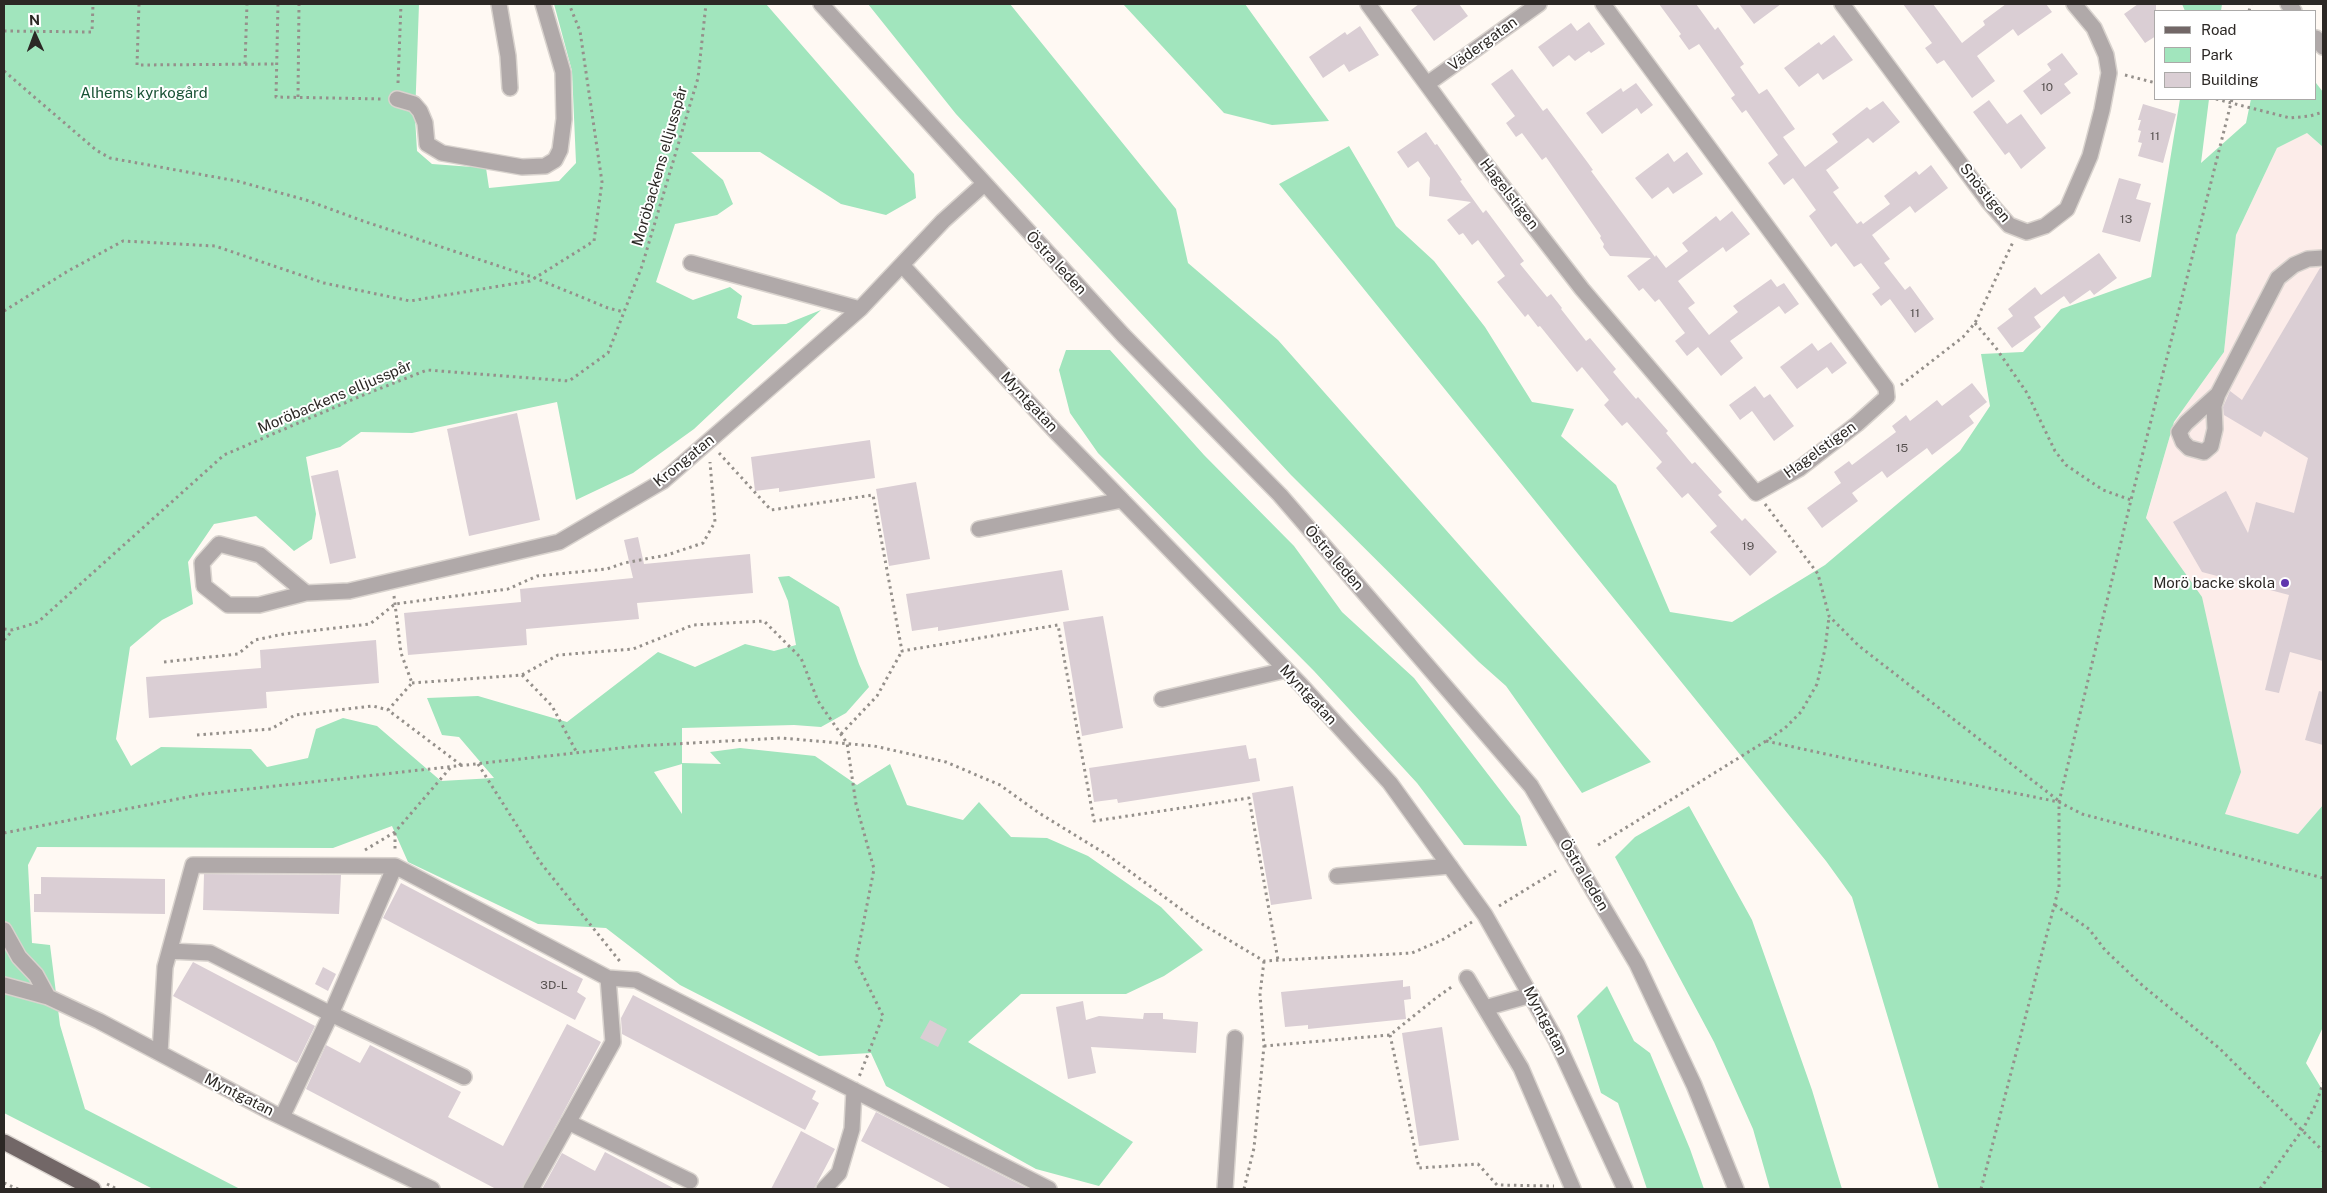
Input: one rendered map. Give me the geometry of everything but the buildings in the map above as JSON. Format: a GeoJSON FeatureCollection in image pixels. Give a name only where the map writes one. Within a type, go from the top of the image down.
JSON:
{"type":"FeatureCollection","features":[{"type":"Feature","properties":{"kind":"main road"},"geometry":{"type":"LineString","coordinates":[[4,1142],[93,1189]]}},
{"type":"Feature","properties":{"kind":"street"},"geometry":{"type":"LineString","coordinates":[[499,4],[508,56],[510,88]]}},
{"type":"Feature","properties":{"kind":"street"},"geometry":{"type":"LineString","coordinates":[[397,99],[414,104],[420,111],[425,123],[427,144],[442,153],[522,167],[545,166],[555,160],[560,150],[564,119],[562,72],[543,4]]}},
{"type":"Feature","properties":{"kind":"street","name":"Östra leden"},"geometry":{"type":"LineString","coordinates":[[821,4],[1122,335],[1280,495],[1531,786],[1637,964],[1694,1084],[1736,1189]]}},
{"type":"Feature","properties":{"kind":"street","name":"Hagelstigen"},"geometry":{"type":"LineString","coordinates":[[1368,4],[1483,161],[1582,289],[1756,493],[1799,470],[1857,424],[1887,396]]}},
{"type":"Feature","properties":{"kind":"street","name":"Vädergatan"},"geometry":{"type":"LineString","coordinates":[[1427,84],[1539,4]]}},
{"type":"Feature","properties":{"kind":"street"},"geometry":{"type":"LineString","coordinates":[[1603,4],[1886,388],[1887,396]]}},
{"type":"Feature","properties":{"kind":"street","name":"Snöstigen"},"geometry":{"type":"LineString","coordinates":[[1842,4],[1988,201],[2009,225],[2027,232],[2045,226],[2067,209],[2090,156],[2109,74],[2106,55],[2094,28],[2074,4]]}},
{"type":"Feature","properties":{"kind":"street","name":"Krongatan"},"geometry":{"type":"LineString","coordinates":[[306,593],[260,555],[219,544],[202,563],[204,586],[228,605],[259,605],[306,593],[350,591],[559,542],[663,481],[860,309],[943,221],[984,184]]}},
{"type":"Feature","properties":{"kind":"street"},"geometry":{"type":"LineString","coordinates":[[2218,394],[2278,278],[2294,265],[2308,259],[2323,258]]}},
{"type":"Feature","properties":{"kind":"street"},"geometry":{"type":"LineString","coordinates":[[690,263],[860,309]]}},
{"type":"Feature","properties":{"kind":"street","name":"Myntgatan"},"geometry":{"type":"LineString","coordinates":[[902,265],[1122,500],[1286,670],[1390,784],[1485,915],[1556,1040],[1625,1189]]}},
{"type":"Feature","properties":{"kind":"street"},"geometry":{"type":"LineString","coordinates":[[979,529],[1122,500]]}},
{"type":"Feature","properties":{"kind":"street"},"geometry":{"type":"LineString","coordinates":[[1162,699],[1286,670]]}},
{"type":"Feature","properties":{"kind":"street"},"geometry":{"type":"LineString","coordinates":[[160,1054],[165,967],[192,864],[395,866],[608,978],[636,980],[1049,1189]]}},
{"type":"Feature","properties":{"kind":"street"},"geometry":{"type":"LineString","coordinates":[[282,1117],[331,1014],[395,866]]}},
{"type":"Feature","properties":{"kind":"street"},"geometry":{"type":"LineString","coordinates":[[1337,876],[1450,866]]}},
{"type":"Feature","properties":{"kind":"street"},"geometry":{"type":"LineString","coordinates":[[4,930],[19,957],[36,975],[48,997]]}},
{"type":"Feature","properties":{"kind":"street"},"geometry":{"type":"LineString","coordinates":[[170,950],[210,953],[331,1014],[464,1077]]}},
{"type":"Feature","properties":{"kind":"street"},"geometry":{"type":"LineString","coordinates":[[531,1189],[613,1042],[608,978]]}},
{"type":"Feature","properties":{"kind":"street"},"geometry":{"type":"LineString","coordinates":[[1467,978],[1520,1068],[1572,1188]]}},
{"type":"Feature","properties":{"kind":"street","name":"Myntgatan"},"geometry":{"type":"LineString","coordinates":[[4,985],[48,997],[282,1117],[432,1189]]}},
{"type":"Feature","properties":{"kind":"street"},"geometry":{"type":"LineString","coordinates":[[1485,1008],[1531,995]]}},
{"type":"Feature","properties":{"kind":"street"},"geometry":{"type":"LineString","coordinates":[[1225,1189],[1235,1038]]}},
{"type":"Feature","properties":{"kind":"street"},"geometry":{"type":"LineString","coordinates":[[824,1189],[839,1172],[852,1129],[854,1090]]}},
{"type":"Feature","properties":{"kind":"street"},"geometry":{"type":"LineString","coordinates":[[568,1122],[690,1181]]}},
{"type":"Feature","properties":{"kind":"path"},"geometry":{"type":"LineString","coordinates":[[4,31],[92,32],[93,4]]}},
{"type":"Feature","properties":{"kind":"path"},"geometry":{"type":"LineString","coordinates":[[139,4],[137,65],[276,64]]}},
{"type":"Feature","properties":{"kind":"path"},"geometry":{"type":"LineString","coordinates":[[245,64],[247,4]]}},
{"type":"Feature","properties":{"kind":"path"},"geometry":{"type":"LineString","coordinates":[[278,4],[276,97],[397,99],[401,4]]}},
{"type":"Feature","properties":{"kind":"path"},"geometry":{"type":"LineString","coordinates":[[298,97],[299,4]]}},
{"type":"Feature","properties":{"kind":"path"},"geometry":{"type":"LineString","coordinates":[[4,311],[68,271],[123,241],[215,246],[324,282],[410,301],[530,281],[594,241],[602,182],[580,31],[569,4]]}},
{"type":"Feature","properties":{"kind":"path","name":"Moröbackens elljusspår"},"geometry":{"type":"LineString","coordinates":[[4,629],[13,630],[38,622],[224,456],[361,396],[427,370],[569,381],[608,353],[642,266],[698,78],[706,4]]}},
{"type":"Feature","properties":{"kind":"path"},"geometry":{"type":"LineString","coordinates":[[4,71],[96,150],[110,158],[237,181],[306,200],[363,222],[535,278],[608,308],[624,312]]}},
{"type":"Feature","properties":{"kind":"path"},"geometry":{"type":"LineString","coordinates":[[2109,74],[2132,76],[2154,82]]}},
{"type":"Feature","properties":{"kind":"path"},"geometry":{"type":"LineString","coordinates":[[1981,1189],[2059,887],[2059,802],[2131,500],[2232,101],[2290,118],[2310,116],[2323,112]]}},
{"type":"Feature","properties":{"kind":"path"},"geometry":{"type":"LineString","coordinates":[[1887,396],[1963,338],[1975,323],[2019,228]]}},
{"type":"Feature","properties":{"kind":"path"},"geometry":{"type":"LineString","coordinates":[[1975,323],[1996,348],[2027,392],[2054,451],[2066,465],[2103,490],[2131,500]]}},
{"type":"Feature","properties":{"kind":"path"},"geometry":{"type":"LineString","coordinates":[[164,662],[238,654],[255,640],[284,634],[370,624],[395,604],[508,589],[537,576],[607,569],[702,544],[715,522],[708,442]]}},
{"type":"Feature","properties":{"kind":"path"},"geometry":{"type":"LineString","coordinates":[[708,442],[771,510],[873,495],[902,650],[877,696],[841,734]]}},
{"type":"Feature","properties":{"kind":"path"},"geometry":{"type":"LineString","coordinates":[[1598,845],[1785,728],[1801,712],[1817,684],[1826,649],[1829,616],[1818,574],[1756,493]]}},
{"type":"Feature","properties":{"kind":"path"},"geometry":{"type":"LineString","coordinates":[[392,580],[400,653],[412,683]]}},
{"type":"Feature","properties":{"kind":"path"},"geometry":{"type":"LineString","coordinates":[[1829,616],[1859,646],[2059,802],[2082,814],[2323,878]]}},
{"type":"Feature","properties":{"kind":"path"},"geometry":{"type":"LineString","coordinates":[[388,710],[412,683],[522,675],[558,655],[633,649],[693,625],[764,621],[800,658],[818,700],[847,743],[856,804],[874,869],[856,961],[883,1016],[854,1090]]}},
{"type":"Feature","properties":{"kind":"path"},"geometry":{"type":"LineString","coordinates":[[902,650],[1058,625],[1094,821],[1249,798],[1278,960]]}},
{"type":"Feature","properties":{"kind":"path"},"geometry":{"type":"LineString","coordinates":[[4,640],[13,630]]}},
{"type":"Feature","properties":{"kind":"path"},"geometry":{"type":"LineString","coordinates":[[522,675],[552,706],[577,753]]}},
{"type":"Feature","properties":{"kind":"path"},"geometry":{"type":"LineString","coordinates":[[197,735],[271,729],[295,715],[373,706],[388,710],[462,766]]}},
{"type":"Feature","properties":{"kind":"path"},"geometry":{"type":"LineString","coordinates":[[4,833],[203,794],[638,746],[781,738],[874,746],[946,762],[1000,785],[1038,812],[1109,856],[1197,921],[1264,961],[1412,953],[1442,940],[1556,871]]}},
{"type":"Feature","properties":{"kind":"path"},"geometry":{"type":"LineString","coordinates":[[1766,741],[2059,802]]}},
{"type":"Feature","properties":{"kind":"path"},"geometry":{"type":"LineString","coordinates":[[478,764],[540,862],[636,980]]}},
{"type":"Feature","properties":{"kind":"path"},"geometry":{"type":"LineString","coordinates":[[362,852],[395,832],[452,767]]}},
{"type":"Feature","properties":{"kind":"path"},"geometry":{"type":"LineString","coordinates":[[2055,905],[2089,929],[2105,950],[2143,986],[2220,1048],[2323,1151]]}},
{"type":"Feature","properties":{"kind":"path"},"geometry":{"type":"LineString","coordinates":[[1244,1189],[1254,1148],[1264,1046],[1260,994],[1264,961]]}},
{"type":"Feature","properties":{"kind":"path"},"geometry":{"type":"LineString","coordinates":[[1264,1046],[1390,1035],[1436,998],[1467,978]]}},
{"type":"Feature","properties":{"kind":"path"},"geometry":{"type":"LineString","coordinates":[[1390,1035],[1419,1168],[1478,1164],[1496,1185],[1572,1188]]}},
{"type":"Feature","properties":{"kind":"path"},"geometry":{"type":"LineString","coordinates":[[2260,1189],[2303,1129],[2316,1104],[2323,1083]]}},
{"type":"Feature","properties":{"kind":"path"},"geometry":{"type":"LineString","coordinates":[[4,1182],[18,1189]]}},
{"type":"Feature","properties":{"kind":"path"},"geometry":{"type":"LineString","coordinates":[[1511,1189],[1515,1185]]}},
{"type":"Feature","properties":{"kind":"shaded area"},"geometry":{"type":"Polygon","coordinates":[[[2307,133],[2323,147],[2323,805],[2298,834],[2224,814],[2146,519],[2174,422],[2224,352],[2236,235],[2277,148],[2307,133]]]}},
{"type":"Feature","properties":{"kind":"green space","name":"Alhems kyrkogård"},"geometry":{"type":"Polygon","coordinates":[[[4,4],[419,4],[415,117],[417,151],[432,164],[486,168],[489,188],[559,181],[576,163],[572,71],[554,4],[766,4],[914,174],[916,198],[886,215],[841,204],[760,152],[691,152],[723,180],[733,204],[717,215],[675,224],[656,282],[693,300],[730,287],[742,296],[737,318],[753,325],[786,324],[821,310],[694,429],[633,473],[576,500],[557,402],[412,433],[361,432],[340,447],[306,457],[316,514],[312,539],[294,551],[256,516],[214,524],[188,562],[193,604],[162,620],[130,647],[116,739],[131,766],[161,747],[251,749],[267,767],[308,758],[316,729],[343,718],[377,726],[441,781],[494,778],[459,737],[442,735],[427,698],[478,696],[567,722],[658,652],[695,667],[745,644],[774,651],[796,645],[788,601],[778,577],[789,576],[839,607],[869,687],[846,713],[821,727],[794,725],[682,728],[682,763],[721,764],[710,752],[740,748],[815,756],[857,785],[890,764],[907,805],[963,820],[979,802],[1011,837],[1047,838],[1088,856],[1161,907],[1203,950],[1164,976],[1126,994],[1021,994],[968,1042],[1133,1142],[1099,1186],[1036,1169],[886,1086],[871,1053],[819,1056],[680,985],[606,928],[538,924],[408,862],[392,826],[333,848],[37,847],[28,865],[32,943],[50,945],[60,1025],[85,1109],[240,1189],[153,1189],[4,1113],[4,4]],[[682,764],[654,772],[682,814],[682,764]]]}},
{"type":"Feature","properties":{"kind":"green space"},"geometry":{"type":"Polygon","coordinates":[[[868,4],[1010,4],[1176,209],[1188,263],[1278,340],[1651,762],[1582,793],[1506,686],[1479,662],[1291,475],[956,114],[868,4]]]}},
{"type":"Feature","properties":{"kind":"green space"},"geometry":{"type":"Polygon","coordinates":[[[1123,4],[1245,4],[1329,121],[1272,125],[1224,113],[1123,4]]]}},
{"type":"Feature","properties":{"kind":"green space"},"geometry":{"type":"Polygon","coordinates":[[[2182,4],[2222,4],[2221,10],[2185,10],[2182,4]]]}},
{"type":"Feature","properties":{"kind":"green space"},"geometry":{"type":"Polygon","coordinates":[[[2317,84],[2323,92],[2323,147],[2307,133],[2277,148],[2236,235],[2224,352],[2174,422],[2146,518],[2202,597],[2241,772],[2225,814],[2298,834],[2323,805],[2323,1027],[2306,1063],[2323,1091],[2323,1189],[1939,1189],[1852,897],[1826,861],[1279,184],[1349,146],[1396,226],[1434,261],[1485,327],[1532,402],[1574,409],[1561,436],[1616,485],[1670,612],[1732,622],[1825,565],[1960,451],[1990,406],[1981,354],[2023,352],[2061,309],[2151,277],[2180,100],[2209,100],[2201,163],[2246,123],[2251,100],[2317,100],[2317,84]]]}},
{"type":"Feature","properties":{"kind":"green space"},"geometry":{"type":"Polygon","coordinates":[[[1066,350],[1110,350],[1204,455],[1294,546],[1342,612],[1414,678],[1520,816],[1527,846],[1464,845],[1417,783],[1314,671],[1098,453],[1070,413],[1059,370],[1066,350]]]}},
{"type":"Feature","properties":{"kind":"green space"},"geometry":{"type":"Polygon","coordinates":[[[1689,806],[1752,920],[1812,1090],[1842,1189],[1770,1189],[1753,1129],[1714,1042],[1615,857],[1635,837],[1689,806]]]}},
{"type":"Feature","properties":{"kind":"green space"},"geometry":{"type":"Polygon","coordinates":[[[1607,986],[1634,1041],[1650,1053],[1690,1149],[1704,1189],[1647,1189],[1618,1103],[1601,1093],[1577,1016],[1607,986]]]}},
{"type":"Feature","properties":{"kind":"place","name":"Morö backe skola"},"geometry":{"type":"Point","coordinates":[2285,583]}}]}
